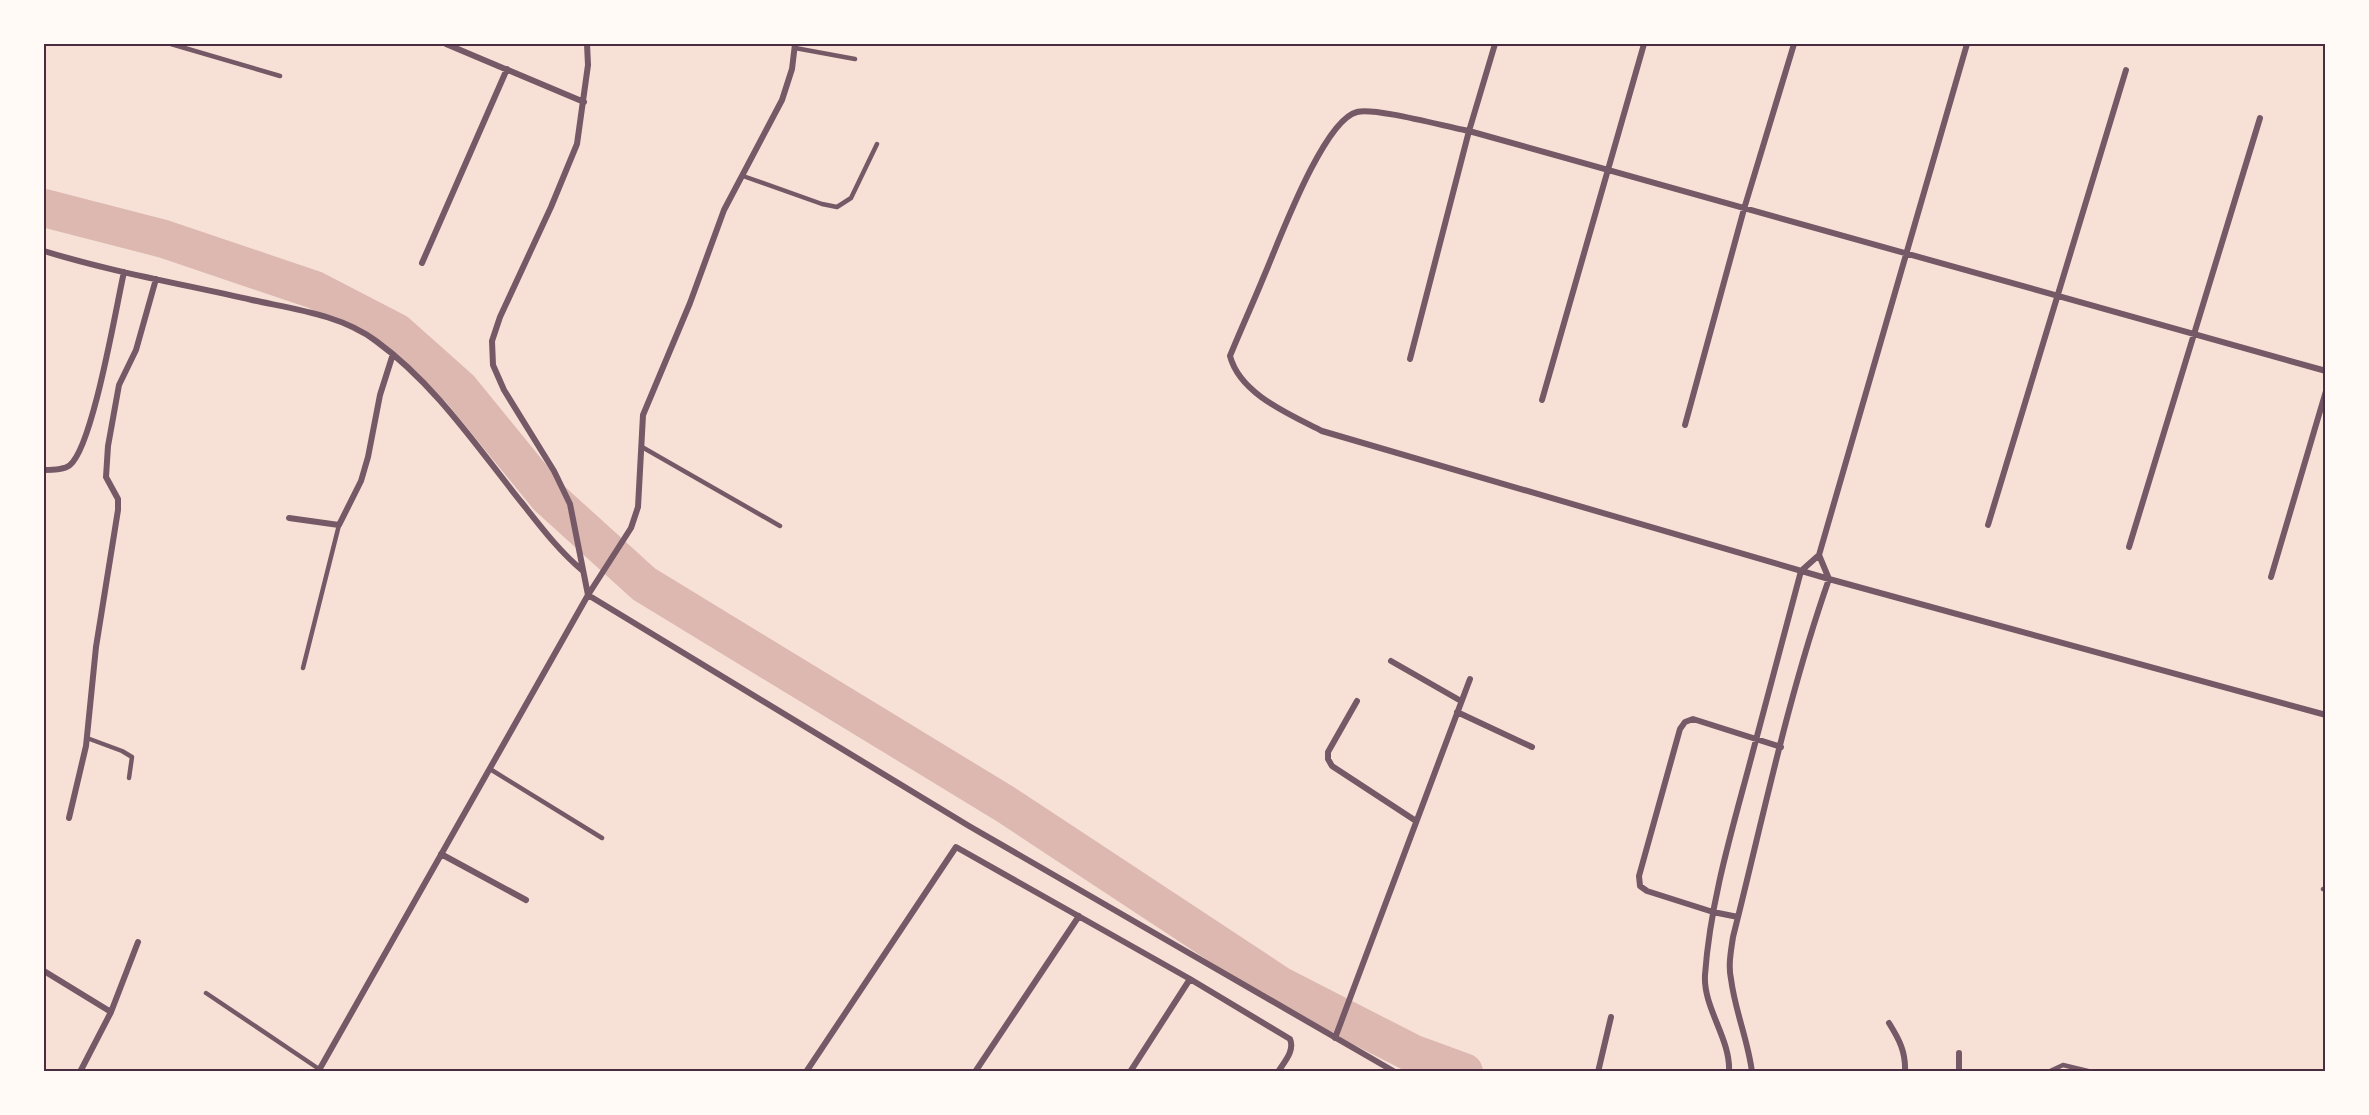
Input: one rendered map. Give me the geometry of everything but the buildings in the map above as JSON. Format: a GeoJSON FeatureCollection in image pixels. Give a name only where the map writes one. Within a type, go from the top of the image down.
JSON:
{"type":"FeatureCollection","features":[{"type":"Feature","properties":{"kind":"street"},"geometry":{"type":"LineString","coordinates":[[446,44],[584,102]]}},
{"type":"Feature","properties":{"kind":"street"},"geometry":{"type":"LineString","coordinates":[[587,44],[588,65],[577,144],[551,207],[500,317],[492,341],[493,366],[504,390],[554,471],[570,504],[588,595],[969,826],[1395,1071]]}},
{"type":"Feature","properties":{"kind":"street"},"geometry":{"type":"LineString","coordinates":[[1410,359],[1469,131],[1495,44]]}},
{"type":"Feature","properties":{"kind":"street"},"geometry":{"type":"LineString","coordinates":[[1542,400],[1644,44]]}},
{"type":"Feature","properties":{"kind":"street"},"geometry":{"type":"LineString","coordinates":[[1685,425],[1744,209],[1794,44]]}},
{"type":"Feature","properties":{"kind":"street"},"geometry":{"type":"LineString","coordinates":[[1729,1071],[1720,1031],[1709,1005],[1705,979],[1707,946],[1728,843],[1801,571],[1819,555],[1967,44]]}},
{"type":"Feature","properties":{"kind":"street"},"geometry":{"type":"LineString","coordinates":[[318,1070],[588,595],[631,528],[639,507],[643,415],[690,303],[724,210],[782,100],[792,69],[795,46]]}},
{"type":"Feature","properties":{"kind":"street"},"geometry":{"type":"LineString","coordinates":[[422,263],[507,69]]}},
{"type":"Feature","properties":{"kind":"street"},"geometry":{"type":"LineString","coordinates":[[1988,525],[2126,70]]}},
{"type":"Feature","properties":{"kind":"street"},"geometry":{"type":"LineString","coordinates":[[2325,371],[1469,131],[1391,115],[1358,111],[1347,116],[1326,142],[1294,203],[1230,356],[1233,368],[1240,379],[1259,395],[1322,430],[1829,579],[2325,715]]}},
{"type":"Feature","properties":{"kind":"street"},"geometry":{"type":"LineString","coordinates":[[2129,547],[2260,118]]}},
{"type":"Feature","properties":{"kind":"street"},"geometry":{"type":"LineString","coordinates":[[44,251],[86,264],[283,306],[353,326],[410,368],[471,438],[564,554],[584,571]]}},
{"type":"Feature","properties":{"kind":"street"},"geometry":{"type":"LineString","coordinates":[[44,470],[56,470],[70,465],[79,453],[104,372],[124,272]]}},
{"type":"Feature","properties":{"kind":"street"},"geometry":{"type":"LineString","coordinates":[[69,818],[87,738],[96,647],[118,510],[118,499],[106,477],[108,446],[119,385],[136,350],[156,279]]}},
{"type":"Feature","properties":{"kind":"street"},"geometry":{"type":"LineString","coordinates":[[289,518],[339,525],[361,482],[380,395],[393,354]]}},
{"type":"Feature","properties":{"kind":"street"},"geometry":{"type":"LineString","coordinates":[[2271,577],[2325,391]]}},
{"type":"Feature","properties":{"kind":"street"},"geometry":{"type":"LineString","coordinates":[[1752,1071],[1749,1047],[1730,978],[1730,961],[1738,917],[1780,747],[1813,625],[1829,579],[1819,555]]}},
{"type":"Feature","properties":{"kind":"street"},"geometry":{"type":"LineString","coordinates":[[1391,661],[1461,701]]}},
{"type":"Feature","properties":{"kind":"street"},"geometry":{"type":"LineString","coordinates":[[1335,1038],[1470,679]]}},
{"type":"Feature","properties":{"kind":"street"},"geometry":{"type":"LineString","coordinates":[[1357,701],[1328,752],[1328,759],[1332,766],[1416,821]]}},
{"type":"Feature","properties":{"kind":"street"},"geometry":{"type":"LineString","coordinates":[[1457,712],[1532,747]]}},
{"type":"Feature","properties":{"kind":"street"},"geometry":{"type":"LineString","coordinates":[[1738,917],[1713,912],[1647,891],[1640,886],[1640,876],[1680,729],[1685,722],[1693,718],[1780,747]]}},
{"type":"Feature","properties":{"kind":"street"},"geometry":{"type":"LineString","coordinates":[[806,1071],[956,847],[1190,979],[1290,1039],[1293,1045],[1290,1054],[1278,1071]]}},
{"type":"Feature","properties":{"kind":"street"},"geometry":{"type":"LineString","coordinates":[[441,854],[526,900]]}},
{"type":"Feature","properties":{"kind":"street"},"geometry":{"type":"LineString","coordinates":[[975,1071],[1079,916]]}},
{"type":"Feature","properties":{"kind":"street"},"geometry":{"type":"LineString","coordinates":[[80,1071],[111,1012],[138,942]]}},
{"type":"Feature","properties":{"kind":"street"},"geometry":{"type":"LineString","coordinates":[[44,971],[111,1012]]}},
{"type":"Feature","properties":{"kind":"street"},"geometry":{"type":"LineString","coordinates":[[1130,1071],[1190,979]]}},
{"type":"Feature","properties":{"kind":"street"},"geometry":{"type":"LineString","coordinates":[[1598,1071],[1611,1017]]}},
{"type":"Feature","properties":{"kind":"street"},"geometry":{"type":"LineString","coordinates":[[1889,1023],[1900,1041],[1904,1054],[1905,1071]]}},
{"type":"Feature","properties":{"kind":"street"},"geometry":{"type":"LineString","coordinates":[[1959,1053],[1959,1071]]}},
{"type":"Feature","properties":{"kind":"lane"},"geometry":{"type":"LineString","coordinates":[[171,44],[280,76]]}},
{"type":"Feature","properties":{"kind":"lane"},"geometry":{"type":"LineString","coordinates":[[795,46],[855,59]]}},
{"type":"Feature","properties":{"kind":"lane"},"geometry":{"type":"LineString","coordinates":[[743,176],[822,204],[837,207],[851,198],[877,144]]}},
{"type":"Feature","properties":{"kind":"lane"},"geometry":{"type":"LineString","coordinates":[[642,447],[780,526]]}},
{"type":"Feature","properties":{"kind":"lane"},"geometry":{"type":"LineString","coordinates":[[303,668],[339,525]]}},
{"type":"Feature","properties":{"kind":"lane"},"geometry":{"type":"LineString","coordinates":[[87,738],[132,757],[129,778]]}},
{"type":"Feature","properties":{"kind":"lane"},"geometry":{"type":"LineString","coordinates":[[490,769],[602,837]]}},
{"type":"Feature","properties":{"kind":"lane"},"geometry":{"type":"LineString","coordinates":[[206,993],[318,1070]]}},
{"type":"Feature","properties":{"kind":"lane"},"geometry":{"type":"LineString","coordinates":[[2048,1071],[2063,1065],[2091,1071]]}},
{"type":"Feature","properties":{"kind":"waterway"},"geometry":{"type":"LineString","coordinates":[[44,208],[164,239],[315,290],[396,332],[460,389],[548,497],[644,584],[1005,804],[1281,986],[1412,1053],[1464,1072]]}}]}
